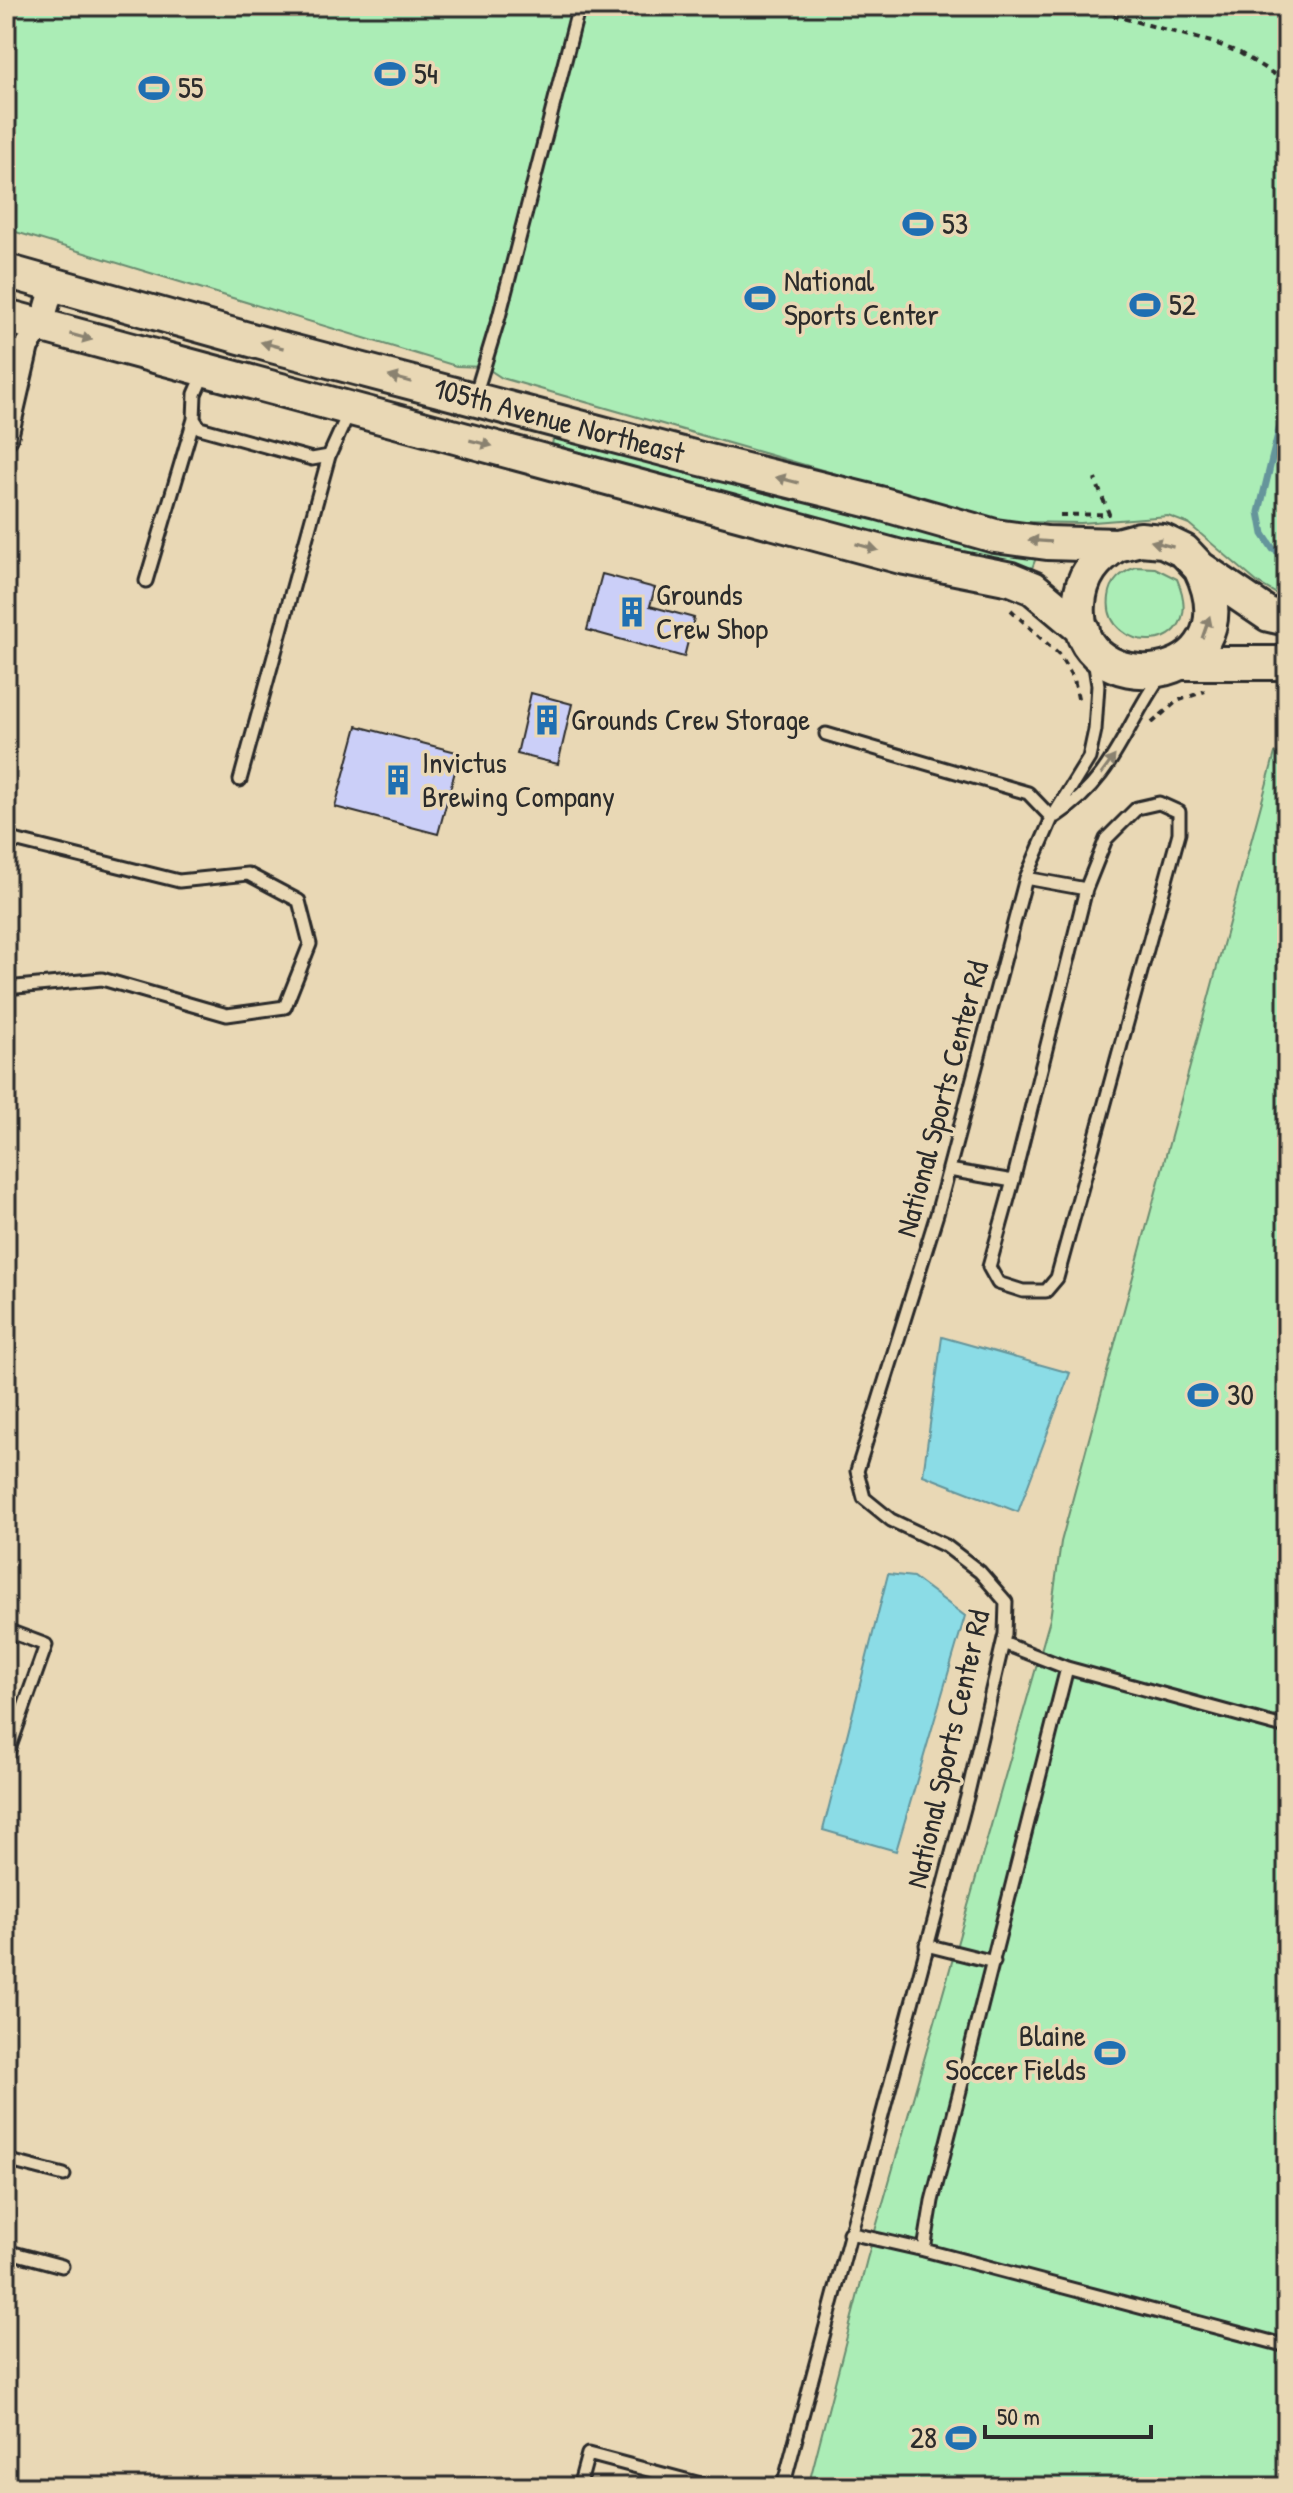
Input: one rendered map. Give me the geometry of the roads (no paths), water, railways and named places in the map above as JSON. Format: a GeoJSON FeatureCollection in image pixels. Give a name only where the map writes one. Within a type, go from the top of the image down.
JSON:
{"type":"FeatureCollection","features":[{"type":"Feature","properties":{"kind":"street","name":"105th Avenue Northeast"},"geometry":{"type":"LineString","coordinates":[[6,271],[474,399],[879,503],[995,536],[1047,543],[1113,530],[1140,539],[1163,541],[1184,551],[1200,568],[1269,615],[1287,619]]}},
{"type":"Feature","properties":{"kind":"street"},"geometry":{"type":"LineString","coordinates":[[6,437],[27,346],[41,327],[53,286]]}},
{"type":"Feature","properties":{"kind":"street","name":"105th Avenue Northeast"},"geometry":{"type":"LineString","coordinates":[[6,316],[901,557],[1011,579],[1033,588],[1117,666],[1149,673],[1174,666],[1287,663]]}},
{"type":"Feature","properties":{"kind":"street"},"geometry":{"type":"LineString","coordinates":[[1087,638],[1078,610],[1080,590],[1113,530]]}},
{"type":"Feature","properties":{"kind":"street"},"geometry":{"type":"LineString","coordinates":[[1174,666],[1198,647],[1208,628],[1212,608],[1210,587],[1200,568]]}},
{"type":"Feature","properties":{"kind":"lane"},"geometry":{"type":"LineString","coordinates":[[474,399],[499,317],[579,6]]}},
{"type":"Feature","properties":{"kind":"lane"},"geometry":{"type":"LineString","coordinates":[[146,581],[194,419],[195,394],[205,370]]}},
{"type":"Feature","properties":{"kind":"lane"},"geometry":{"type":"LineString","coordinates":[[240,780],[329,456],[351,408]]}},
{"type":"Feature","properties":{"kind":"lane"},"geometry":{"type":"LineString","coordinates":[[194,419],[200,428],[312,459],[329,456]]}},
{"type":"Feature","properties":{"kind":"lane","name":"National Sports Center Rd"},"geometry":{"type":"LineString","coordinates":[[783,2487],[967,1797],[1003,1643],[1006,1602],[980,1572],[946,1546],[891,1520],[864,1498],[857,1471],[949,1170],[1026,878],[1052,818],[1089,758],[1095,730],[1098,685],[1087,638]]}},
{"type":"Feature","properties":{"kind":"lane"},"geometry":{"type":"LineString","coordinates":[[826,734],[1028,793],[1052,818],[1079,801],[1109,765],[1131,724],[1174,666]]}},
{"type":"Feature","properties":{"kind":"lane"},"geometry":{"type":"LineString","coordinates":[[1159,803],[1179,812],[1179,833],[1057,1278],[1046,1291],[1023,1291],[998,1283],[989,1267],[1086,889],[1106,839],[1137,808],[1159,803]]}},
{"type":"Feature","properties":{"kind":"lane"},"geometry":{"type":"LineString","coordinates":[[6,838],[179,881],[248,874],[299,901],[310,944],[285,1007],[227,1015],[102,979],[6,988]]}},
{"type":"Feature","properties":{"kind":"lane"},"geometry":{"type":"LineString","coordinates":[[1026,878],[1086,889]]}},
{"type":"Feature","properties":{"kind":"lane"},"geometry":{"type":"LineString","coordinates":[[949,1170],[1013,1181]]}},
{"type":"Feature","properties":{"kind":"lane"},"geometry":{"type":"LineString","coordinates":[[6,1630],[46,1645],[6,1758]]}},
{"type":"Feature","properties":{"kind":"lane"},"geometry":{"type":"LineString","coordinates":[[1003,1643],[1067,1668],[1287,1728]]}},
{"type":"Feature","properties":{"kind":"lane"},"geometry":{"type":"LineString","coordinates":[[924,2250],[932,2201],[1067,1668]]}},
{"type":"Feature","properties":{"kind":"lane"},"geometry":{"type":"LineString","coordinates":[[926,1945],[994,1962]]}},
{"type":"Feature","properties":{"kind":"lane"},"geometry":{"type":"LineString","coordinates":[[6,2160],[64,2175]]}},
{"type":"Feature","properties":{"kind":"lane"},"geometry":{"type":"LineString","coordinates":[[849,2233],[1287,2346]]}},
{"type":"Feature","properties":{"kind":"lane"},"geometry":{"type":"LineString","coordinates":[[6,2251],[62,2266]]}},
{"type":"Feature","properties":{"kind":"lane"},"geometry":{"type":"LineString","coordinates":[[579,2487],[588,2454],[712,2487]]}},
{"type":"Feature","properties":{"kind":"water"},"geometry":{"type":"Polygon","coordinates":[[[942,1337],[1070,1373],[1018,1512],[923,1475],[942,1337]]]}},
{"type":"Feature","properties":{"kind":"water"},"geometry":{"type":"Polygon","coordinates":[[[888,1574],[913,1577],[965,1616],[896,1851],[823,1830],[888,1574]]]}},
{"type":"Feature","properties":{"kind":"waterway"},"geometry":{"type":"LineString","coordinates":[[1287,397],[1259,512],[1263,534],[1273,549],[1287,556]]}},
{"type":"Feature","properties":{"kind":"place","name":"54"},"geometry":{"type":"Point","coordinates":[390,74]}},
{"type":"Feature","properties":{"kind":"place","name":"55"},"geometry":{"type":"Point","coordinates":[154,88]}},
{"type":"Feature","properties":{"kind":"place","name":"53"},"geometry":{"type":"Point","coordinates":[918,224]}},
{"type":"Feature","properties":{"kind":"place","name":"National Sports Center"},"geometry":{"type":"Point","coordinates":[760,298]}},
{"type":"Feature","properties":{"kind":"place","name":"52"},"geometry":{"type":"Point","coordinates":[1145,305]}},
{"type":"Feature","properties":{"kind":"place","name":"Grounds Crew Shop"},"geometry":{"type":"Point","coordinates":[632,612]}},
{"type":"Feature","properties":{"kind":"place","name":"Grounds Crew Storage"},"geometry":{"type":"Point","coordinates":[547,720]}},
{"type":"Feature","properties":{"kind":"place","name":"Invictus Brewing Company"},"geometry":{"type":"Point","coordinates":[398,780]}},
{"type":"Feature","properties":{"kind":"place","name":"30"},"geometry":{"type":"Point","coordinates":[1203,1395]}},
{"type":"Feature","properties":{"kind":"place","name":"Blaine Soccer Fields"},"geometry":{"type":"Point","coordinates":[1110,2053]}},
{"type":"Feature","properties":{"kind":"place","name":"28"},"geometry":{"type":"Point","coordinates":[961,2438]}}]}
